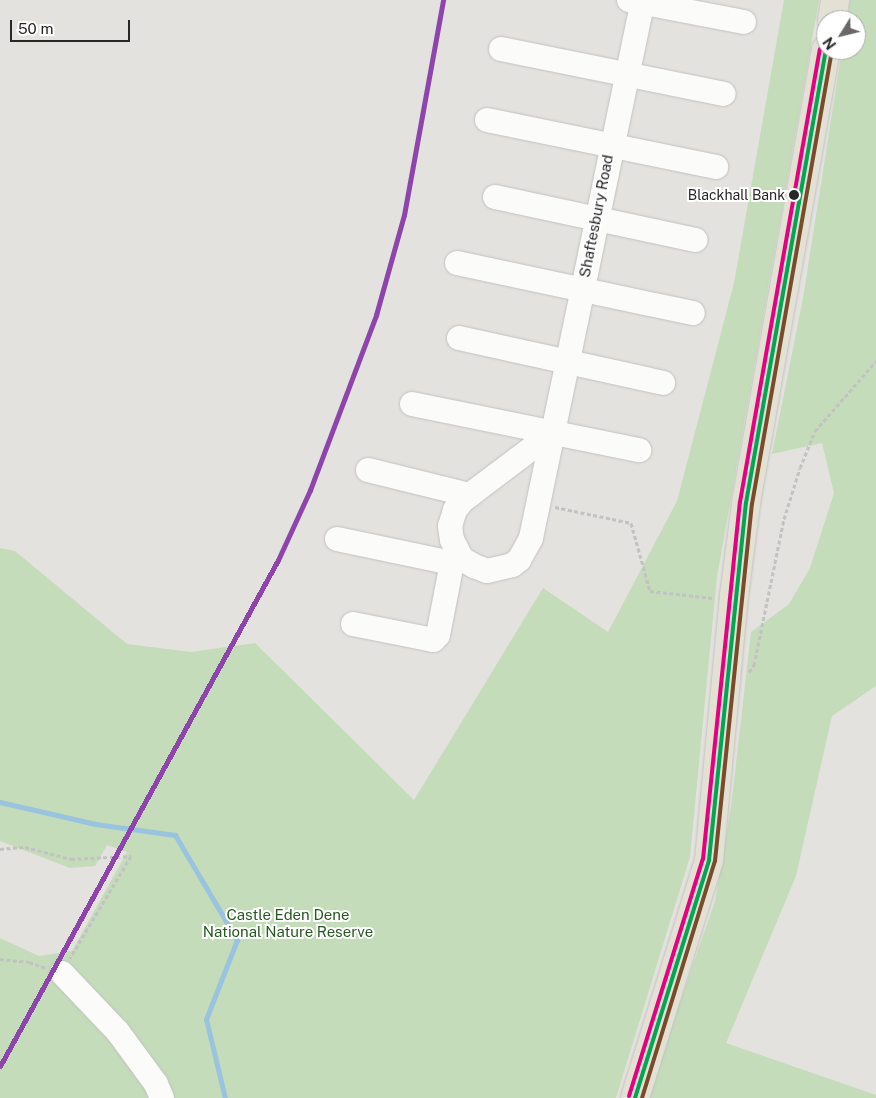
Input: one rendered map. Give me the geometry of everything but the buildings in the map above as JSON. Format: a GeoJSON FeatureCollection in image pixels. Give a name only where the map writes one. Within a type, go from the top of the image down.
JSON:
{"type":"FeatureCollection","features":[{"type":"Feature","properties":{"kind":"main road"},"geometry":{"type":"LineString","coordinates":[[635,1098],[709,860],[725,684],[746,503],[824,60]]}},
{"type":"Feature","properties":{"kind":"street"},"geometry":{"type":"LineString","coordinates":[[638,1],[744,22]]}},
{"type":"Feature","properties":{"kind":"street","name":"Shaftesbury Road"},"geometry":{"type":"LineString","coordinates":[[337,539],[457,561],[487,571],[512,565],[526,549],[538,504],[626,75],[638,1]]}},
{"type":"Feature","properties":{"kind":"street"},"geometry":{"type":"LineString","coordinates":[[501,49],[724,94]]}},
{"type":"Feature","properties":{"kind":"street"},"geometry":{"type":"LineString","coordinates":[[487,120],[716,167]]}},
{"type":"Feature","properties":{"kind":"street"},"geometry":{"type":"LineString","coordinates":[[495,197],[596,217],[695,240]]}},
{"type":"Feature","properties":{"kind":"street"},"geometry":{"type":"LineString","coordinates":[[457,263],[693,313]]}},
{"type":"Feature","properties":{"kind":"street"},"geometry":{"type":"LineString","coordinates":[[459,338],[663,383]]}},
{"type":"Feature","properties":{"kind":"street"},"geometry":{"type":"LineString","coordinates":[[412,404],[640,450]]}},
{"type":"Feature","properties":{"kind":"street"},"geometry":{"type":"LineString","coordinates":[[353,624],[433,640],[438,635],[457,561],[450,526],[455,510],[470,495],[552,433]]}},
{"type":"Feature","properties":{"kind":"street"},"geometry":{"type":"LineString","coordinates":[[368,470],[470,495]]}},
{"type":"Feature","properties":{"kind":"street"},"geometry":{"type":"LineString","coordinates":[[62,973],[118,1032],[156,1084],[162,1098]]}},
{"type":"Feature","properties":{"kind":"path"},"geometry":{"type":"LineString","coordinates":[[725,684],[746,677],[754,665],[784,520],[815,431],[876,361]]}},
{"type":"Feature","properties":{"kind":"path"},"geometry":{"type":"LineString","coordinates":[[538,504],[631,523],[650,591],[717,599]]}},
{"type":"Feature","properties":{"kind":"path"},"geometry":{"type":"LineString","coordinates":[[0,849],[25,847],[70,859],[131,856],[62,973],[29,962],[1,959]]}},
{"type":"Feature","properties":{"kind":"green space","name":"Castle Eden Dene National Nature Reserve"},"geometry":{"type":"Polygon","coordinates":[[[784,0],[819,0],[717,577],[690,857],[616,1098],[0,1098],[0,938],[39,956],[72,951],[127,852],[107,845],[95,866],[70,868],[0,841],[0,548],[15,551],[127,644],[191,652],[255,643],[414,800],[543,588],[608,632],[677,501],[734,283],[784,0]]]}},
{"type":"Feature","properties":{"kind":"green space"},"geometry":{"type":"Polygon","coordinates":[[[850,0],[876,0],[876,686],[832,716],[796,876],[726,1043],[876,1095],[876,1098],[647,1098],[715,901],[731,807],[751,632],[789,604],[810,568],[834,493],[822,443],[772,454],[803,298],[840,60],[866,60],[866,10],[848,10],[850,0]]]}},
{"type":"Feature","properties":{"kind":"waterway"},"geometry":{"type":"LineString","coordinates":[[0,802],[95,824],[175,835],[237,940],[206,1019],[225,1098]]}},
{"type":"Feature","properties":{"kind":"transit line"},"geometry":{"type":"LineString","coordinates":[[0,1066],[278,560],[310,490],[376,315],[404,215],[443,0]]}},
{"type":"Feature","properties":{"kind":"transit line"},"geometry":{"type":"LineString","coordinates":[[629,1096],[703,859],[740,502],[818,60]]}},
{"type":"Feature","properties":{"kind":"transit line"},"geometry":{"type":"LineString","coordinates":[[635,1098],[709,860],[746,503],[824,60]]}},
{"type":"Feature","properties":{"kind":"transit line"},"geometry":{"type":"LineString","coordinates":[[642,1098],[715,861],[752,504],[830,60]]}},
{"type":"Feature","properties":{"kind":"place","name":"Blackhall Bank"},"geometry":{"type":"Point","coordinates":[794,195]}}]}
